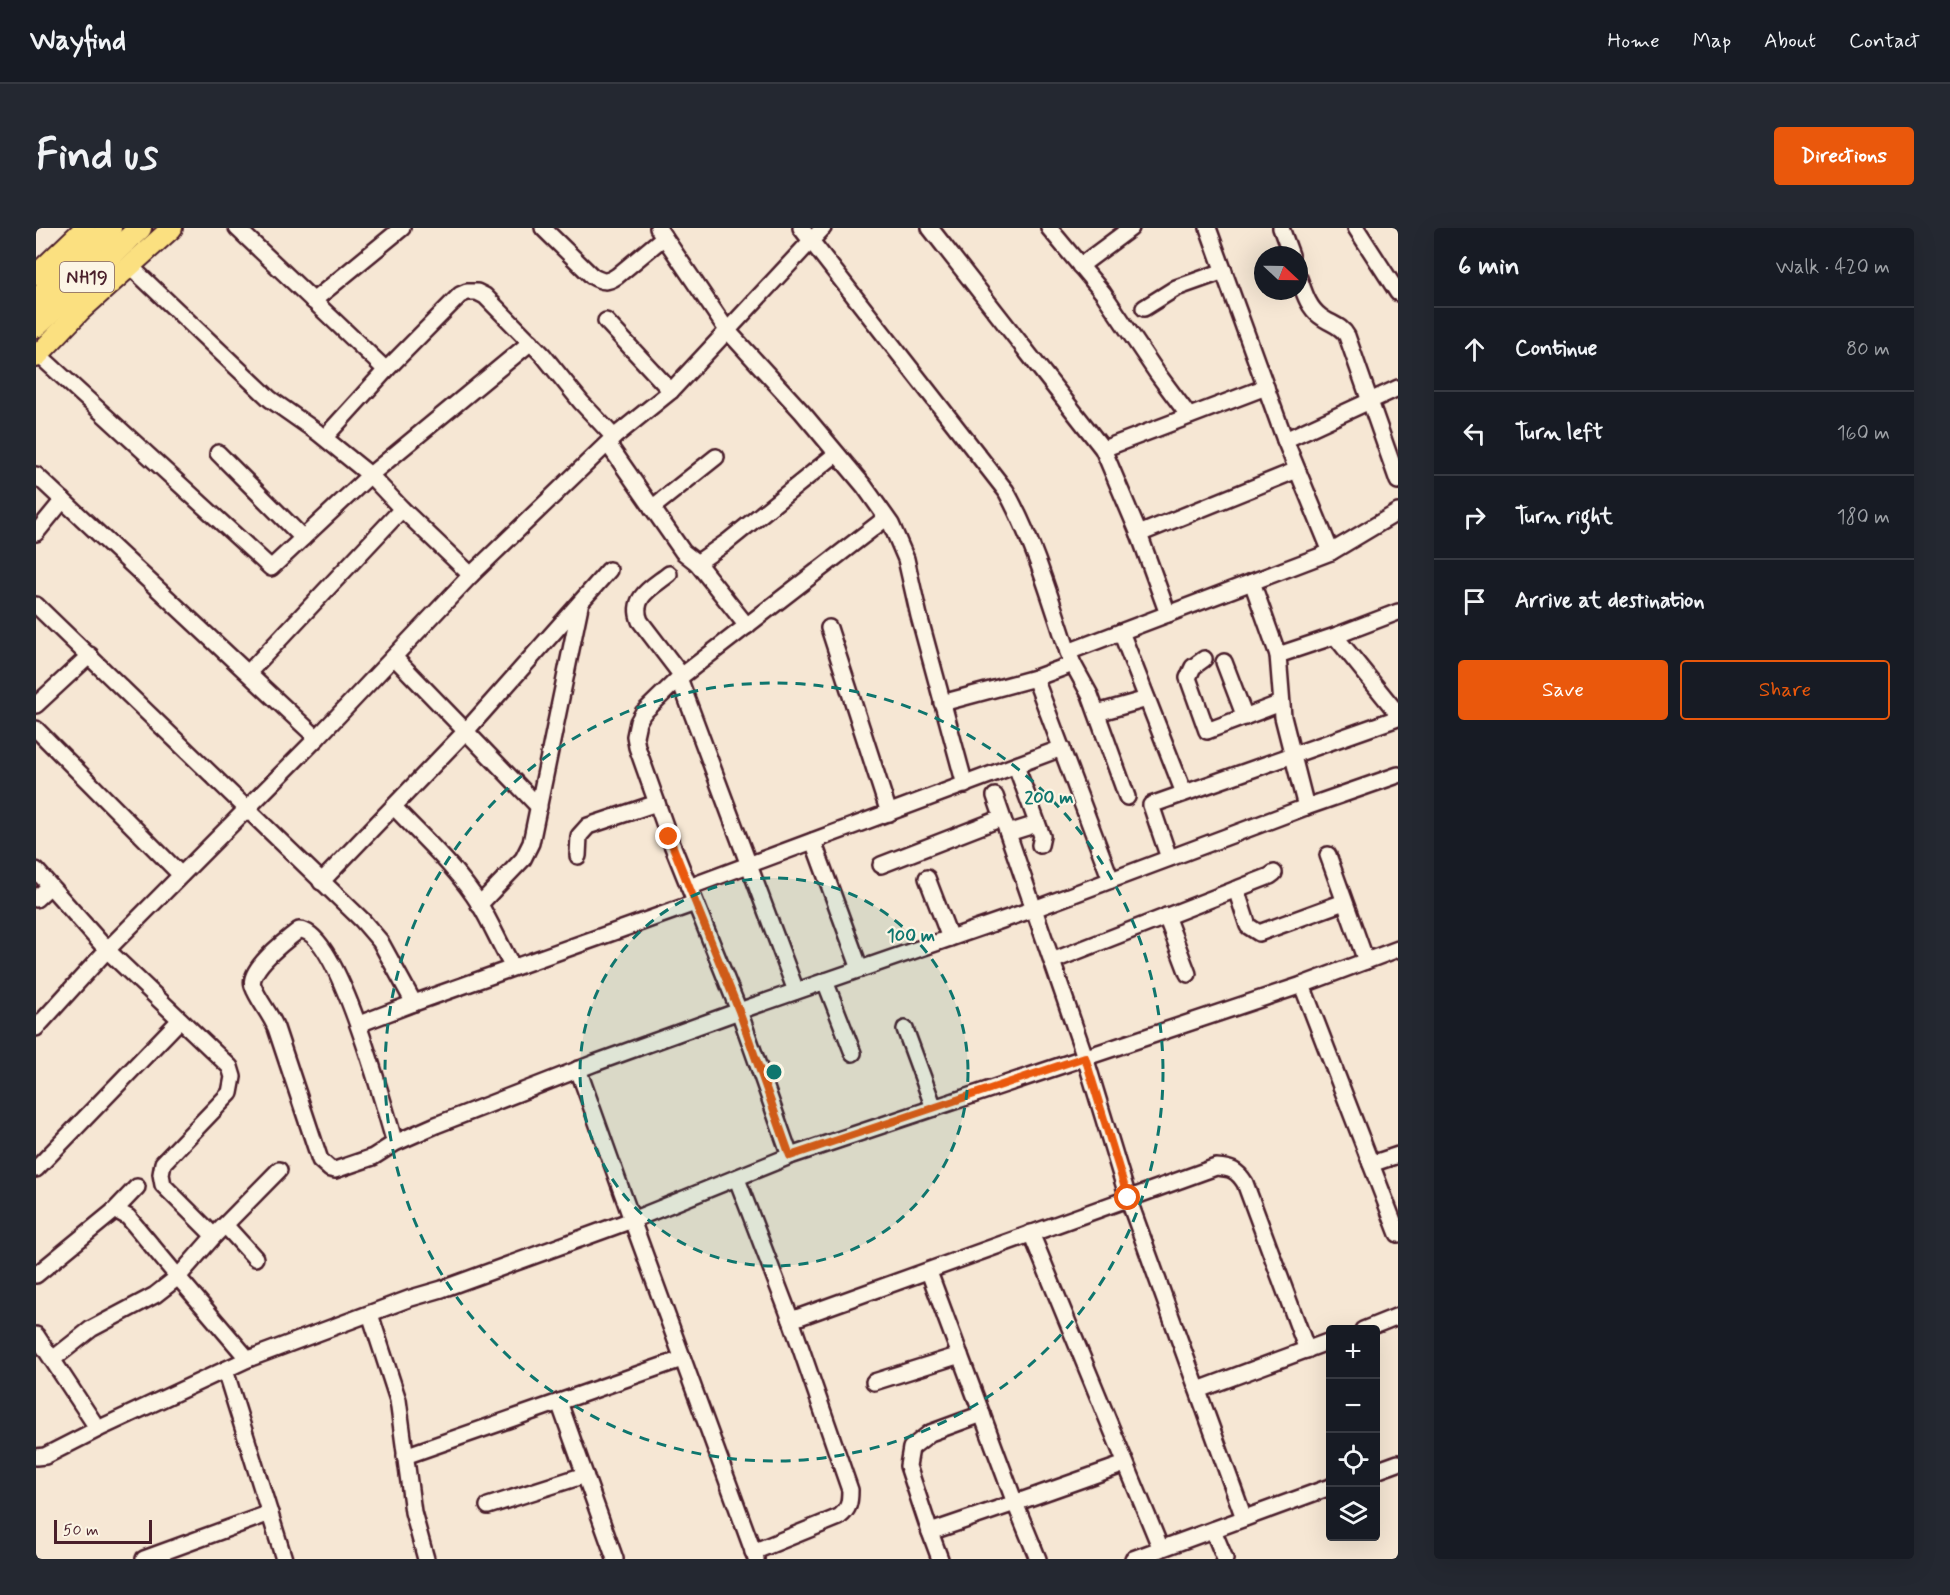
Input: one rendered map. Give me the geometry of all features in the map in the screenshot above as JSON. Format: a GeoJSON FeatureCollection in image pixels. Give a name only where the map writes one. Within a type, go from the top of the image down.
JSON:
{"type":"FeatureCollection","features":[{"type":"Feature","properties":{"kind":"highway","name":"NH19"},"geometry":{"type":"LineString","coordinates":[[36,301],[110,228]]}},
{"type":"Feature","properties":{"kind":"highway","name":"NH19"},"geometry":{"type":"LineString","coordinates":[[36,326],[140,228]]}},
{"type":"Feature","properties":{"kind":"main road"},"geometry":{"type":"LineString","coordinates":[[36,274],[86,228]]}},
{"type":"Feature","properties":{"kind":"main road"},"geometry":{"type":"LineString","coordinates":[[37,356],[81,310],[172,228]]}},
{"type":"Feature","properties":{"kind":"street"},"geometry":{"type":"LineString","coordinates":[[237,228],[386,370]]}},
{"type":"Feature","properties":{"kind":"street"},"geometry":{"type":"LineString","coordinates":[[313,301],[402,228]]}},
{"type":"Feature","properties":{"kind":"street"},"geometry":{"type":"LineString","coordinates":[[801,228],[1006,491],[1032,546],[1071,658],[1090,695],[1127,797]]}},
{"type":"Feature","properties":{"kind":"street"},"geometry":{"type":"LineString","coordinates":[[36,1028],[107,950],[317,738],[471,575],[611,441],[670,391],[824,228]]}},
{"type":"Feature","properties":{"kind":"street"},"geometry":{"type":"LineString","coordinates":[[930,228],[1103,449],[1139,534],[1168,614]]}},
{"type":"Feature","properties":{"kind":"street"},"geometry":{"type":"LineString","coordinates":[[1049,228],[1103,293],[1157,374],[1189,416]]}},
{"type":"Feature","properties":{"kind":"street"},"geometry":{"type":"LineString","coordinates":[[1080,266],[1130,228]]}},
{"type":"Feature","properties":{"kind":"street"},"geometry":{"type":"LineString","coordinates":[[1208,228],[1285,440],[1331,552]]}},
{"type":"Feature","properties":{"kind":"street"},"geometry":{"type":"LineString","coordinates":[[1281,228],[1288,246]]}},
{"type":"Feature","properties":{"kind":"street"},"geometry":{"type":"LineString","coordinates":[[1356,228],[1397,290]]}},
{"type":"Feature","properties":{"kind":"street"},"geometry":{"type":"LineString","coordinates":[[549,230],[592,276],[601,282],[609,281],[617,276],[661,232],[727,330],[802,412],[864,486],[886,518],[906,559],[919,616],[965,784]]}},
{"type":"Feature","properties":{"kind":"street"},"geometry":{"type":"LineString","coordinates":[[130,266],[270,399],[325,437],[370,475],[471,575]]}},
{"type":"Feature","properties":{"kind":"street"},"geometry":{"type":"LineString","coordinates":[[1144,308],[1176,288],[1224,271]]}},
{"type":"Feature","properties":{"kind":"street"},"geometry":{"type":"LineString","coordinates":[[325,437],[386,370],[460,295],[477,292],[485,296],[531,342],[587,409],[611,441],[652,508],[683,552],[697,563],[747,626]]}},
{"type":"Feature","properties":{"kind":"street"},"geometry":{"type":"LineString","coordinates":[[1307,300],[1314,311],[1343,330],[1347,336],[1398,481]]}},
{"type":"Feature","properties":{"kind":"street"},"geometry":{"type":"LineString","coordinates":[[606,321],[670,391]]}},
{"type":"Feature","properties":{"kind":"street"},"geometry":{"type":"LineString","coordinates":[[37,356],[271,568],[370,475],[531,342]]}},
{"type":"Feature","properties":{"kind":"street"},"geometry":{"type":"LineString","coordinates":[[1103,449],[1266,387]]}},
{"type":"Feature","properties":{"kind":"street"},"geometry":{"type":"LineString","coordinates":[[1285,440],[1398,388]]}},
{"type":"Feature","properties":{"kind":"street"},"geometry":{"type":"LineString","coordinates":[[218,453],[303,538]]}},
{"type":"Feature","properties":{"kind":"street"},"geometry":{"type":"LineString","coordinates":[[697,563],[728,542],[836,454]]}},
{"type":"Feature","properties":{"kind":"street"},"geometry":{"type":"LineString","coordinates":[[652,508],[716,457]]}},
{"type":"Feature","properties":{"kind":"street"},"geometry":{"type":"LineString","coordinates":[[1139,534],[1297,470]]}},
{"type":"Feature","properties":{"kind":"street"},"geometry":{"type":"LineString","coordinates":[[36,475],[317,738]]}},
{"type":"Feature","properties":{"kind":"street"},"geometry":{"type":"LineString","coordinates":[[36,533],[63,500]]}},
{"type":"Feature","properties":{"kind":"street"},"geometry":{"type":"LineString","coordinates":[[248,673],[402,509]]}},
{"type":"Feature","properties":{"kind":"street"},"geometry":{"type":"LineString","coordinates":[[942,703],[1035,678],[1121,632],[1331,552],[1398,512]]}},
{"type":"Feature","properties":{"kind":"street"},"geometry":{"type":"LineString","coordinates":[[790,1156],[739,1011],[657,803],[635,736],[643,713],[680,677],[886,518]]}},
{"type":"Feature","properties":{"kind":"street"},"geometry":{"type":"LineString","coordinates":[[321,882],[466,731],[609,570]]}},
{"type":"Feature","properties":{"kind":"street"},"geometry":{"type":"LineString","coordinates":[[669,574],[644,593],[636,612],[680,677],[796,991]]}},
{"type":"Feature","properties":{"kind":"street"},"geometry":{"type":"LineString","coordinates":[[1252,582],[1278,655],[1281,703],[1306,807]]}},
{"type":"Feature","properties":{"kind":"street"},"geometry":{"type":"LineString","coordinates":[[479,905],[523,859],[531,843],[580,603]]}},
{"type":"Feature","properties":{"kind":"street"},"geometry":{"type":"LineString","coordinates":[[36,605],[249,808],[321,882],[362,920],[380,941],[414,1003]]}},
{"type":"Feature","properties":{"kind":"street"},"geometry":{"type":"LineString","coordinates":[[1278,655],[1398,612]]}},
{"type":"Feature","properties":{"kind":"street"},"geometry":{"type":"LineString","coordinates":[[829,628],[889,813]]}},
{"type":"Feature","properties":{"kind":"street"},"geometry":{"type":"LineString","coordinates":[[1121,632],[1184,793]]}},
{"type":"Feature","properties":{"kind":"street"},"geometry":{"type":"LineString","coordinates":[[1169,858],[1151,805],[1398,716],[1392,696],[1335,636]]}},
{"type":"Feature","properties":{"kind":"street"},"geometry":{"type":"LineString","coordinates":[[36,705],[90,655]]}},
{"type":"Feature","properties":{"kind":"street"},"geometry":{"type":"LineString","coordinates":[[394,657],[539,807]]}},
{"type":"Feature","properties":{"kind":"street"},"geometry":{"type":"LineString","coordinates":[[1204,659],[1193,667],[1188,678],[1208,731],[1281,703]]}},
{"type":"Feature","properties":{"kind":"street"},"geometry":{"type":"LineString","coordinates":[[1224,662],[1245,717]]}},
{"type":"Feature","properties":{"kind":"street"},"geometry":{"type":"LineString","coordinates":[[1035,678],[1111,880]]}},
{"type":"Feature","properties":{"kind":"street"},"geometry":{"type":"LineString","coordinates":[[1097,713],[1146,699]]}},
{"type":"Feature","properties":{"kind":"street"},"geometry":{"type":"LineString","coordinates":[[36,729],[181,875]]}},
{"type":"Feature","properties":{"kind":"street"},"geometry":{"type":"LineString","coordinates":[[689,887],[1062,748]]}},
{"type":"Feature","properties":{"kind":"street"},"geometry":{"type":"LineString","coordinates":[[1016,766],[1042,836],[1040,845]]}},
{"type":"Feature","properties":{"kind":"street"},"geometry":{"type":"LineString","coordinates":[[394,1143],[359,1024],[329,958],[309,932],[299,930],[257,968],[252,976],[252,983],[270,1014],[318,1153],[326,1167],[335,1170],[373,1156],[394,1143],[579,1069],[1034,909],[1398,775]]}},
{"type":"Feature","properties":{"kind":"street"},"geometry":{"type":"LineString","coordinates":[[995,796],[1085,1057],[1128,1198],[1244,1518]]}},
{"type":"Feature","properties":{"kind":"street"},"geometry":{"type":"LineString","coordinates":[[578,856],[579,836],[588,825],[657,803]]}},
{"type":"Feature","properties":{"kind":"street"},"geometry":{"type":"LineString","coordinates":[[393,807],[448,865],[479,905],[513,967]]}},
{"type":"Feature","properties":{"kind":"street"},"geometry":{"type":"LineString","coordinates":[[881,865],[1002,818]]}},
{"type":"Feature","properties":{"kind":"street"},"geometry":{"type":"LineString","coordinates":[[1008,833],[1037,824]]}},
{"type":"Feature","properties":{"kind":"street"},"geometry":{"type":"LineString","coordinates":[[813,841],[860,969]]}},
{"type":"Feature","properties":{"kind":"street"},"geometry":{"type":"LineString","coordinates":[[1328,855],[1366,961]]}},
{"type":"Feature","properties":{"kind":"street"},"geometry":{"type":"LineString","coordinates":[[36,870],[107,950],[230,1068],[233,1077],[230,1093],[163,1163],[161,1174],[163,1185],[255,1258]]}},
{"type":"Feature","properties":{"kind":"street"},"geometry":{"type":"LineString","coordinates":[[1052,961],[1274,873]]}},
{"type":"Feature","properties":{"kind":"street"},"geometry":{"type":"LineString","coordinates":[[927,878],[950,938]]}},
{"type":"Feature","properties":{"kind":"street"},"geometry":{"type":"LineString","coordinates":[[36,899],[50,886]]}},
{"type":"Feature","properties":{"kind":"street"},"geometry":{"type":"LineString","coordinates":[[1236,889],[1248,926],[1258,933],[1344,902]]}},
{"type":"Feature","properties":{"kind":"street"},"geometry":{"type":"LineString","coordinates":[[359,1024],[695,903]]}},
{"type":"Feature","properties":{"kind":"street"},"geometry":{"type":"LineString","coordinates":[[1166,916],[1188,974]]}},
{"type":"Feature","properties":{"kind":"street"},"geometry":{"type":"LineString","coordinates":[[36,1457],[45,1456],[248,1359],[632,1220],[790,1156],[1302,985],[1398,949]]}},
{"type":"Feature","properties":{"kind":"street"},"geometry":{"type":"LineString","coordinates":[[825,981],[853,1053]]}},
{"type":"Feature","properties":{"kind":"street"},"geometry":{"type":"LineString","coordinates":[[1302,985],[1398,1234]]}},
{"type":"Feature","properties":{"kind":"street"},"geometry":{"type":"LineString","coordinates":[[36,1169],[180,1020]]}},
{"type":"Feature","properties":{"kind":"street"},"geometry":{"type":"LineString","coordinates":[[905,1029],[934,1108]]}},
{"type":"Feature","properties":{"kind":"street"},"geometry":{"type":"LineString","coordinates":[[579,1069],[754,1555],[839,1517],[847,1511],[850,1490],[791,1320],[737,1179]]}},
{"type":"Feature","properties":{"kind":"street"},"geometry":{"type":"LineString","coordinates":[[1371,1164],[1398,1155]]}},
{"type":"Feature","properties":{"kind":"street"},"geometry":{"type":"LineString","coordinates":[[791,1320],[1216,1167],[1230,1168],[1239,1173],[1245,1183],[1307,1350]]}},
{"type":"Feature","properties":{"kind":"street"},"geometry":{"type":"LineString","coordinates":[[53,1359],[92,1329],[155,1295],[178,1277],[279,1170]]}},
{"type":"Feature","properties":{"kind":"street"},"geometry":{"type":"LineString","coordinates":[[36,1275],[114,1211],[137,1187]]}},
{"type":"Feature","properties":{"kind":"street"},"geometry":{"type":"LineString","coordinates":[[114,1211],[128,1217],[248,1359]]}},
{"type":"Feature","properties":{"kind":"street"},"geometry":{"type":"LineString","coordinates":[[1031,1233],[1161,1549]]}},
{"type":"Feature","properties":{"kind":"street"},"geometry":{"type":"LineString","coordinates":[[929,1272],[1038,1559]]}},
{"type":"Feature","properties":{"kind":"street"},"geometry":{"type":"LineString","coordinates":[[370,1314],[398,1400],[413,1512],[426,1559]]}},
{"type":"Feature","properties":{"kind":"street"},"geometry":{"type":"LineString","coordinates":[[1374,1325],[1398,1316]]}},
{"type":"Feature","properties":{"kind":"street"},"geometry":{"type":"LineString","coordinates":[[36,1335],[98,1429]]}},
{"type":"Feature","properties":{"kind":"street"},"geometry":{"type":"LineString","coordinates":[[1198,1390],[1326,1343]]}},
{"type":"Feature","properties":{"kind":"street"},"geometry":{"type":"LineString","coordinates":[[874,1382],[960,1355]]}},
{"type":"Feature","properties":{"kind":"street"},"geometry":{"type":"LineString","coordinates":[[405,1456],[682,1359]]}},
{"type":"Feature","properties":{"kind":"street"},"geometry":{"type":"LineString","coordinates":[[225,1370],[284,1559]]}},
{"type":"Feature","properties":{"kind":"street"},"geometry":{"type":"LineString","coordinates":[[559,1402],[615,1559]]}},
{"type":"Feature","properties":{"kind":"street"},"geometry":{"type":"LineString","coordinates":[[940,1559],[908,1466],[910,1449],[930,1433],[982,1413]]}},
{"type":"Feature","properties":{"kind":"street"},"geometry":{"type":"LineString","coordinates":[[1380,1470],[1398,1463]]}},
{"type":"Feature","properties":{"kind":"street"},"geometry":{"type":"LineString","coordinates":[[930,1532],[1125,1464]]}},
{"type":"Feature","properties":{"kind":"street"},"geometry":{"type":"LineString","coordinates":[[488,1506],[585,1475]]}},
{"type":"Feature","properties":{"kind":"street"},"geometry":{"type":"LineString","coordinates":[[1133,1559],[1326,1488]]}},
{"type":"Feature","properties":{"kind":"street"},"geometry":{"type":"LineString","coordinates":[[144,1559],[177,1553],[270,1513]]}},
{"type":"Feature","properties":{"kind":"street"},"geometry":{"type":"LineString","coordinates":[[1213,1530],[1225,1559]]}},
{"type":"Feature","properties":{"kind":"route"},"geometry":{"type":"LineString","coordinates":[[669,837],[739,1011],[790,1156],[1085,1057],[1128,1198]]}}]}
